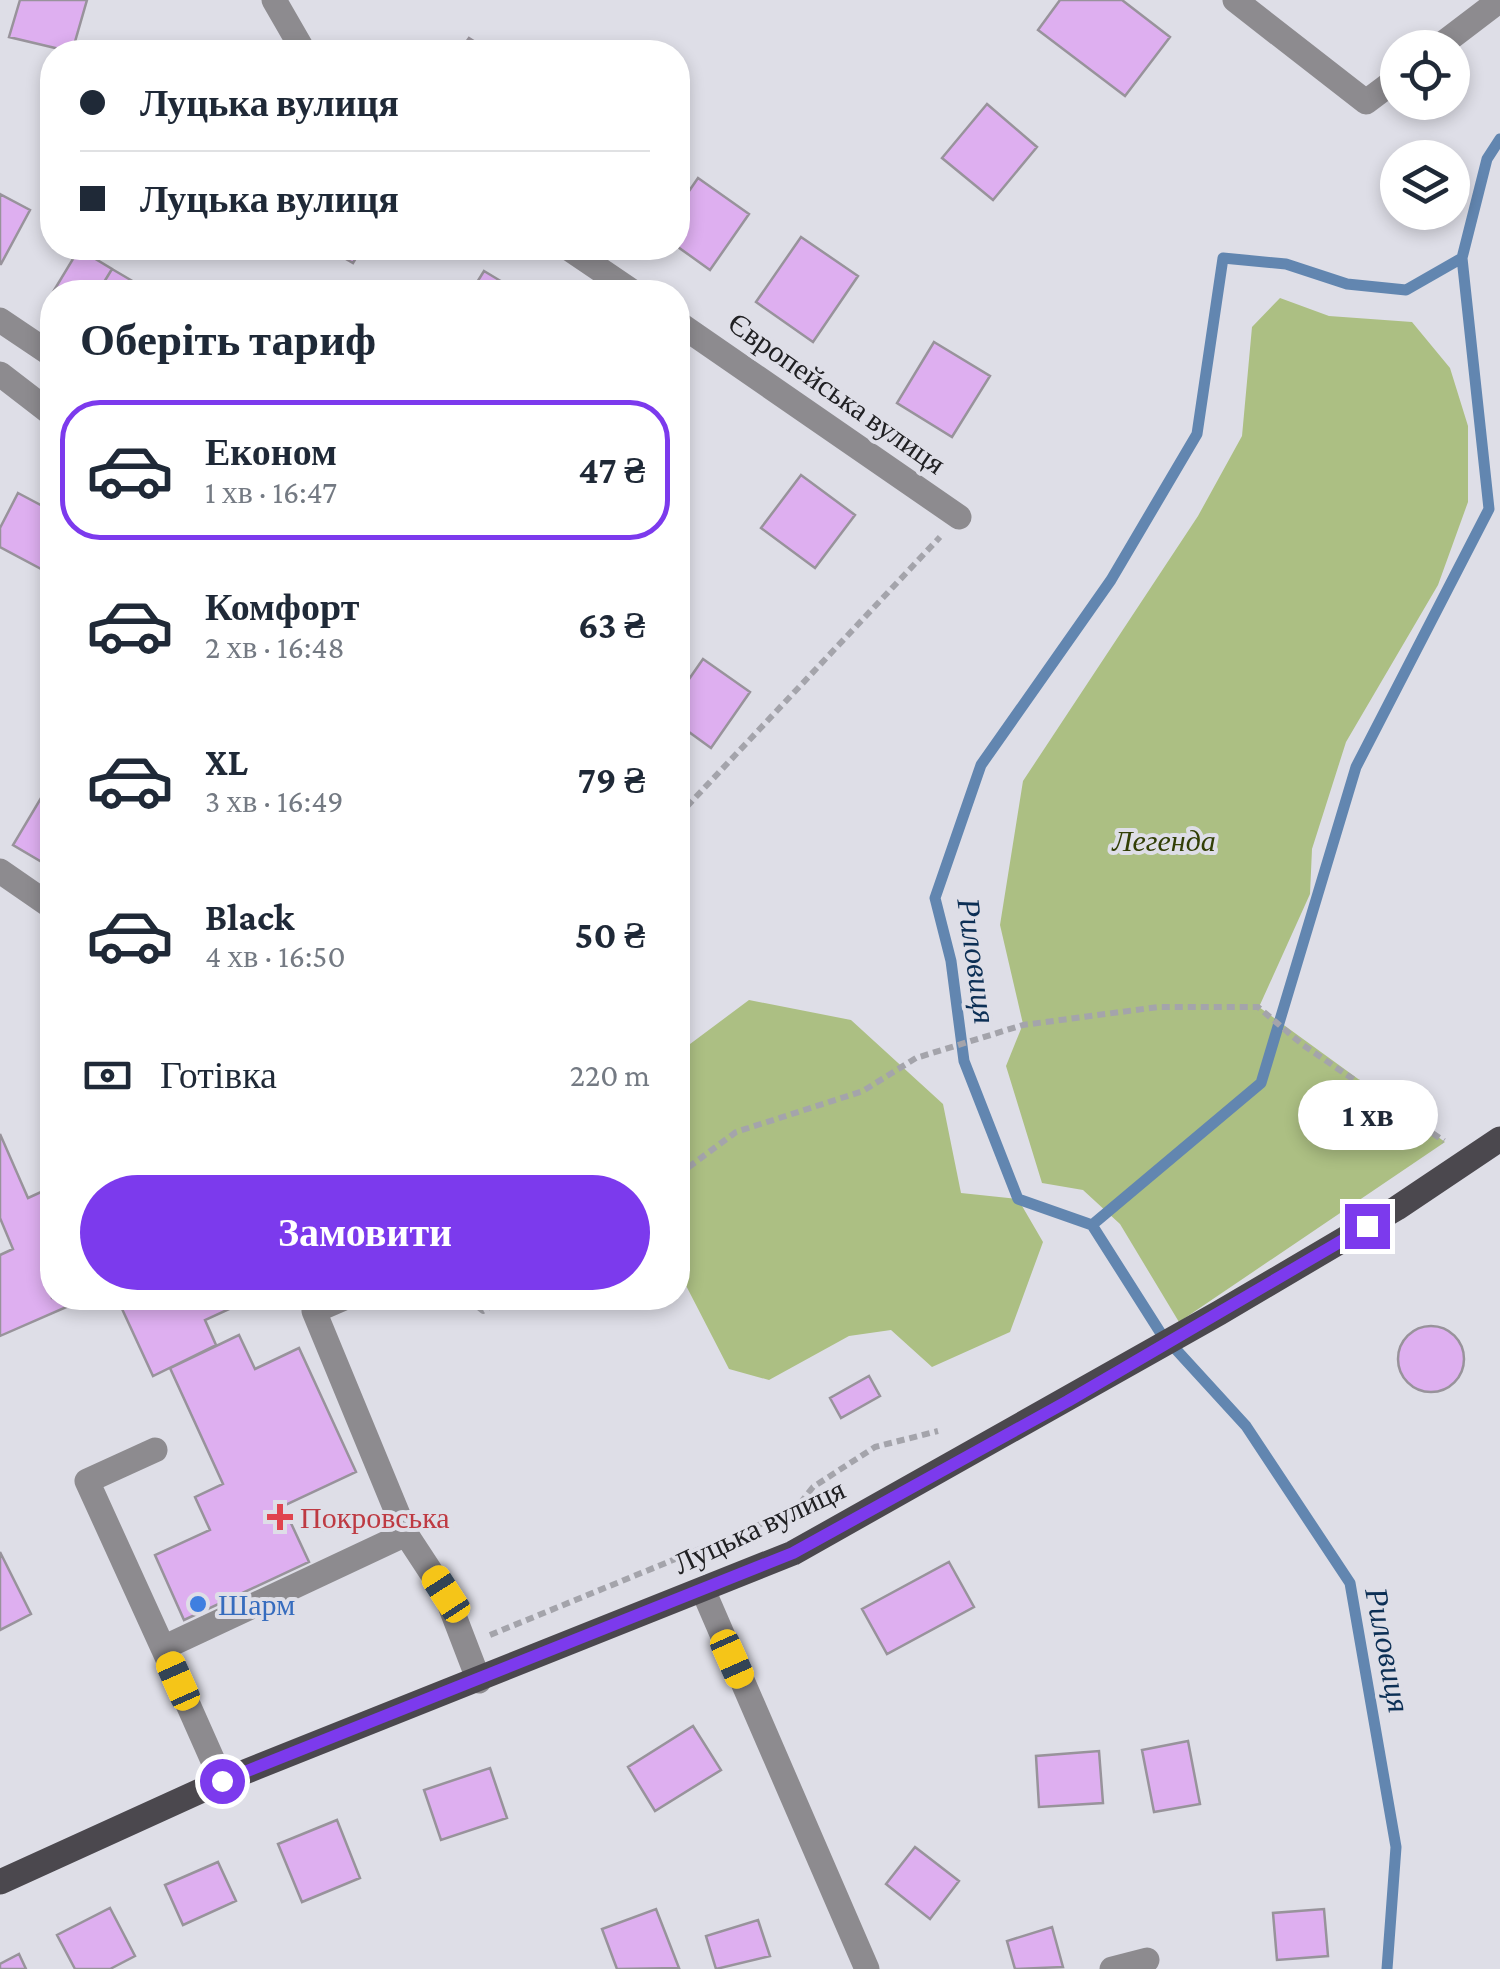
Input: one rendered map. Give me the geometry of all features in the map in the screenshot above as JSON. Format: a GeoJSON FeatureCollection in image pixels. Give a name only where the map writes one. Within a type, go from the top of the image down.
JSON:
{"type":"FeatureCollection","features":[{"type":"Feature","properties":{"kind":"main road","name":"Луцька вулиця"},"geometry":{"type":"LineString","coordinates":[[0,1882],[222,1781],[793,1553],[1219,1313],[1397,1208],[1500,1140]]}},
{"type":"Feature","properties":{"kind":"street"},"geometry":{"type":"LineString","coordinates":[[274,0],[297,40]]}},
{"type":"Feature","properties":{"kind":"street"},"geometry":{"type":"LineString","coordinates":[[1234,0],[1366,102],[1380,92]]}},
{"type":"Feature","properties":{"kind":"street"},"geometry":{"type":"LineString","coordinates":[[1461,30],[1500,0]]}},
{"type":"Feature","properties":{"kind":"street"},"geometry":{"type":"LineString","coordinates":[[586,260],[615,280]]}},
{"type":"Feature","properties":{"kind":"street"},"geometry":{"type":"LineString","coordinates":[[0,320],[40,347]]}},
{"type":"Feature","properties":{"kind":"street","name":"Європейська вулиця"},"geometry":{"type":"LineString","coordinates":[[690,331],[959,517]]}},
{"type":"Feature","properties":{"kind":"street"},"geometry":{"type":"LineString","coordinates":[[0,374],[40,405]]}},
{"type":"Feature","properties":{"kind":"street"},"geometry":{"type":"LineString","coordinates":[[0,870],[40,898]]}},
{"type":"Feature","properties":{"kind":"street"},"geometry":{"type":"LineString","coordinates":[[316,1310],[406,1534],[446,1594],[479,1681]]}},
{"type":"Feature","properties":{"kind":"street"},"geometry":{"type":"LineString","coordinates":[[155,1450],[87,1481],[222,1781]]}},
{"type":"Feature","properties":{"kind":"street"},"geometry":{"type":"LineString","coordinates":[[163,1648],[406,1534]]}},
{"type":"Feature","properties":{"kind":"street"},"geometry":{"type":"LineString","coordinates":[[703,1590],[867,1969]]}},
{"type":"Feature","properties":{"kind":"street"},"geometry":{"type":"LineString","coordinates":[[1112,1969],[1146,1960]]}},
{"type":"Feature","properties":{"kind":"path"},"geometry":{"type":"LineString","coordinates":[[690,803],[959,517]]}},
{"type":"Feature","properties":{"kind":"path"},"geometry":{"type":"LineString","coordinates":[[690,1166],[736,1132],[863,1091],[916,1058],[1023,1024],[1158,1007],[1258,1007],[1303,1045],[1446,1142]]}},
{"type":"Feature","properties":{"kind":"path"},"geometry":{"type":"LineString","coordinates":[[466,1646],[795,1510],[813,1488],[876,1448],[942,1430]]}},
{"type":"Feature","properties":{"kind":"green space","name":"Легенда"},"geometry":{"type":"Polygon","coordinates":[[[1280,298],[1329,316],[1412,322],[1450,368],[1468,426],[1468,502],[1438,585],[1346,742],[1312,849],[1310,894],[1259,1007],[1445,1142],[1179,1322],[1120,1224],[1083,1190],[1042,1183],[1006,1066],[1023,1024],[1000,925],[1023,781],[1198,516],[1242,436],[1252,327],[1280,298]]]}},
{"type":"Feature","properties":{"kind":"green space"},"geometry":{"type":"Polygon","coordinates":[[[749,1000],[851,1020],[943,1104],[961,1193],[1018,1199],[1043,1242],[1010,1332],[932,1367],[891,1330],[849,1336],[769,1380],[729,1369],[690,1293],[690,1044],[749,1000]]]}},
{"type":"Feature","properties":{"kind":"building"},"geometry":{"type":"Polygon","coordinates":[[[20,0],[87,0],[75,40],[40,40],[40,44],[9,37],[20,0]]]}},
{"type":"Feature","properties":{"kind":"building"},"geometry":{"type":"Polygon","coordinates":[[[1060,0],[1122,0],[1170,37],[1125,96],[1038,30],[1060,0]]]}},
{"type":"Feature","properties":{"kind":"building"},"geometry":{"type":"Polygon","coordinates":[[[987,104],[1037,147],[993,200],[942,158],[987,104]]]}},
{"type":"Feature","properties":{"kind":"building"},"geometry":{"type":"Polygon","coordinates":[[[698,178],[749,214],[710,270],[690,256],[690,190],[698,178]]]}},
{"type":"Feature","properties":{"kind":"building"},"geometry":{"type":"Polygon","coordinates":[[[0,194],[30,210],[1,264],[0,264],[0,194]]]}},
{"type":"Feature","properties":{"kind":"building"},"geometry":{"type":"Polygon","coordinates":[[[801,237],[858,276],[813,342],[756,302],[801,237]]]}},
{"type":"Feature","properties":{"kind":"building"},"geometry":{"type":"Polygon","coordinates":[[[72,260],[97,260],[112,269],[105,280],[60,280],[72,260]]]}},
{"type":"Feature","properties":{"kind":"building"},"geometry":{"type":"Polygon","coordinates":[[[112,269],[131,280],[105,280],[112,269]]]}},
{"type":"Feature","properties":{"kind":"building"},"geometry":{"type":"Polygon","coordinates":[[[484,271],[499,280],[478,280],[484,271]]]}},
{"type":"Feature","properties":{"kind":"building"},"geometry":{"type":"Polygon","coordinates":[[[934,342],[990,376],[952,437],[897,403],[934,342]]]}},
{"type":"Feature","properties":{"kind":"building"},"geometry":{"type":"Polygon","coordinates":[[[801,475],[855,515],[815,568],[761,528],[801,475]]]}},
{"type":"Feature","properties":{"kind":"building"},"geometry":{"type":"Polygon","coordinates":[[[18,493],[40,505],[40,568],[0,547],[0,528],[18,493]]]}},
{"type":"Feature","properties":{"kind":"building"},"geometry":{"type":"Polygon","coordinates":[[[703,659],[750,692],[711,748],[690,733],[690,678],[703,659]]]}},
{"type":"Feature","properties":{"kind":"building"},"geometry":{"type":"Polygon","coordinates":[[[40,800],[40,861],[13,845],[40,800]]]}},
{"type":"Feature","properties":{"kind":"building"},"geometry":{"type":"Polygon","coordinates":[[[0,1134],[28,1198],[40,1192],[40,1310],[60,1310],[0,1336],[0,1255],[13,1249],[0,1218],[0,1134]]]}},
{"type":"Feature","properties":{"kind":"building"},"geometry":{"type":"Polygon","coordinates":[[[123,1310],[227,1310],[205,1320],[216,1345],[153,1376],[123,1310]]]}},
{"type":"Feature","properties":{"kind":"building"},"geometry":{"type":"Polygon","coordinates":[[[1431,1326],[1455,1335],[1464,1359],[1455,1383],[1431,1392],[1407,1383],[1398,1359],[1407,1335],[1431,1326]]]}},
{"type":"Feature","properties":{"kind":"building"},"geometry":{"type":"Polygon","coordinates":[[[239,1335],[255,1369],[299,1348],[356,1472],[283,1506],[309,1562],[184,1620],[155,1555],[210,1530],[195,1497],[223,1484],[170,1368],[239,1335]]]}},
{"type":"Feature","properties":{"kind":"building"},"geometry":{"type":"Polygon","coordinates":[[[869,1376],[880,1396],[841,1418],[830,1398],[869,1376]]]}},
{"type":"Feature","properties":{"kind":"building"},"geometry":{"type":"Polygon","coordinates":[[[0,1552],[31,1614],[0,1630],[0,1552]]]}},
{"type":"Feature","properties":{"kind":"building"},"geometry":{"type":"Polygon","coordinates":[[[949,1562],[974,1607],[887,1654],[862,1609],[949,1562]]]}},
{"type":"Feature","properties":{"kind":"building"},"geometry":{"type":"Polygon","coordinates":[[[693,1726],[721,1770],[655,1811],[628,1767],[693,1726]]]}},
{"type":"Feature","properties":{"kind":"building"},"geometry":{"type":"Polygon","coordinates":[[[1188,1741],[1200,1804],[1154,1812],[1142,1750],[1188,1741]]]}},
{"type":"Feature","properties":{"kind":"building"},"geometry":{"type":"Polygon","coordinates":[[[1099,1751],[1103,1803],[1039,1807],[1036,1756],[1099,1751]]]}},
{"type":"Feature","properties":{"kind":"building"},"geometry":{"type":"Polygon","coordinates":[[[490,1768],[507,1818],[441,1840],[424,1790],[490,1768]]]}},
{"type":"Feature","properties":{"kind":"building"},"geometry":{"type":"Polygon","coordinates":[[[337,1820],[360,1878],[302,1902],[278,1844],[337,1820]]]}},
{"type":"Feature","properties":{"kind":"building"},"geometry":{"type":"Polygon","coordinates":[[[915,1847],[959,1881],[930,1919],[886,1884],[915,1847]]]}},
{"type":"Feature","properties":{"kind":"building"},"geometry":{"type":"Polygon","coordinates":[[[218,1862],[236,1901],[183,1925],[165,1885],[218,1862]]]}},
{"type":"Feature","properties":{"kind":"building"},"geometry":{"type":"Polygon","coordinates":[[[110,1908],[135,1956],[110,1969],[75,1969],[57,1935],[110,1908]]]}},
{"type":"Feature","properties":{"kind":"building"},"geometry":{"type":"Polygon","coordinates":[[[656,1909],[679,1968],[617,1969],[602,1929],[656,1909]]]}},
{"type":"Feature","properties":{"kind":"building"},"geometry":{"type":"Polygon","coordinates":[[[1324,1909],[1328,1956],[1277,1960],[1273,1913],[1324,1909]]]}},
{"type":"Feature","properties":{"kind":"building"},"geometry":{"type":"Polygon","coordinates":[[[758,1920],[770,1956],[716,1969],[706,1936],[758,1920]]]}},
{"type":"Feature","properties":{"kind":"building"},"geometry":{"type":"Polygon","coordinates":[[[1052,1927],[1063,1967],[1015,1969],[1007,1941],[1052,1927]]]}},
{"type":"Feature","properties":{"kind":"building"},"geometry":{"type":"Polygon","coordinates":[[[19,1954],[26,1969],[0,1969],[0,1964],[19,1954]]]}},
{"type":"Feature","properties":{"kind":"waterway"},"geometry":{"type":"LineString","coordinates":[[1092,1225],[1261,1083],[1356,767],[1489,509],[1462,258],[1487,159],[1500,139]]}},
{"type":"Feature","properties":{"kind":"waterway","name":"Риловиця"},"geometry":{"type":"LineString","coordinates":[[1387,1969],[1396,1847],[1350,1583],[1246,1426],[1160,1332],[1092,1225],[1018,1199],[964,1061],[951,961],[935,898],[981,765],[1111,580],[1197,434],[1223,258],[1286,264],[1347,284],[1406,290],[1462,258]]}},
{"type":"Feature","properties":{"kind":"place","name":"Покровська"},"geometry":{"type":"Point","coordinates":[280,1517]}},
{"type":"Feature","properties":{"kind":"place","name":"Шарм"},"geometry":{"type":"Point","coordinates":[198,1604]}},
{"type":"Feature","properties":{"kind":"route"},"geometry":{"type":"LineString","coordinates":[[222,1781],[793,1553],[1068,1401],[1367,1226]]}}]}
